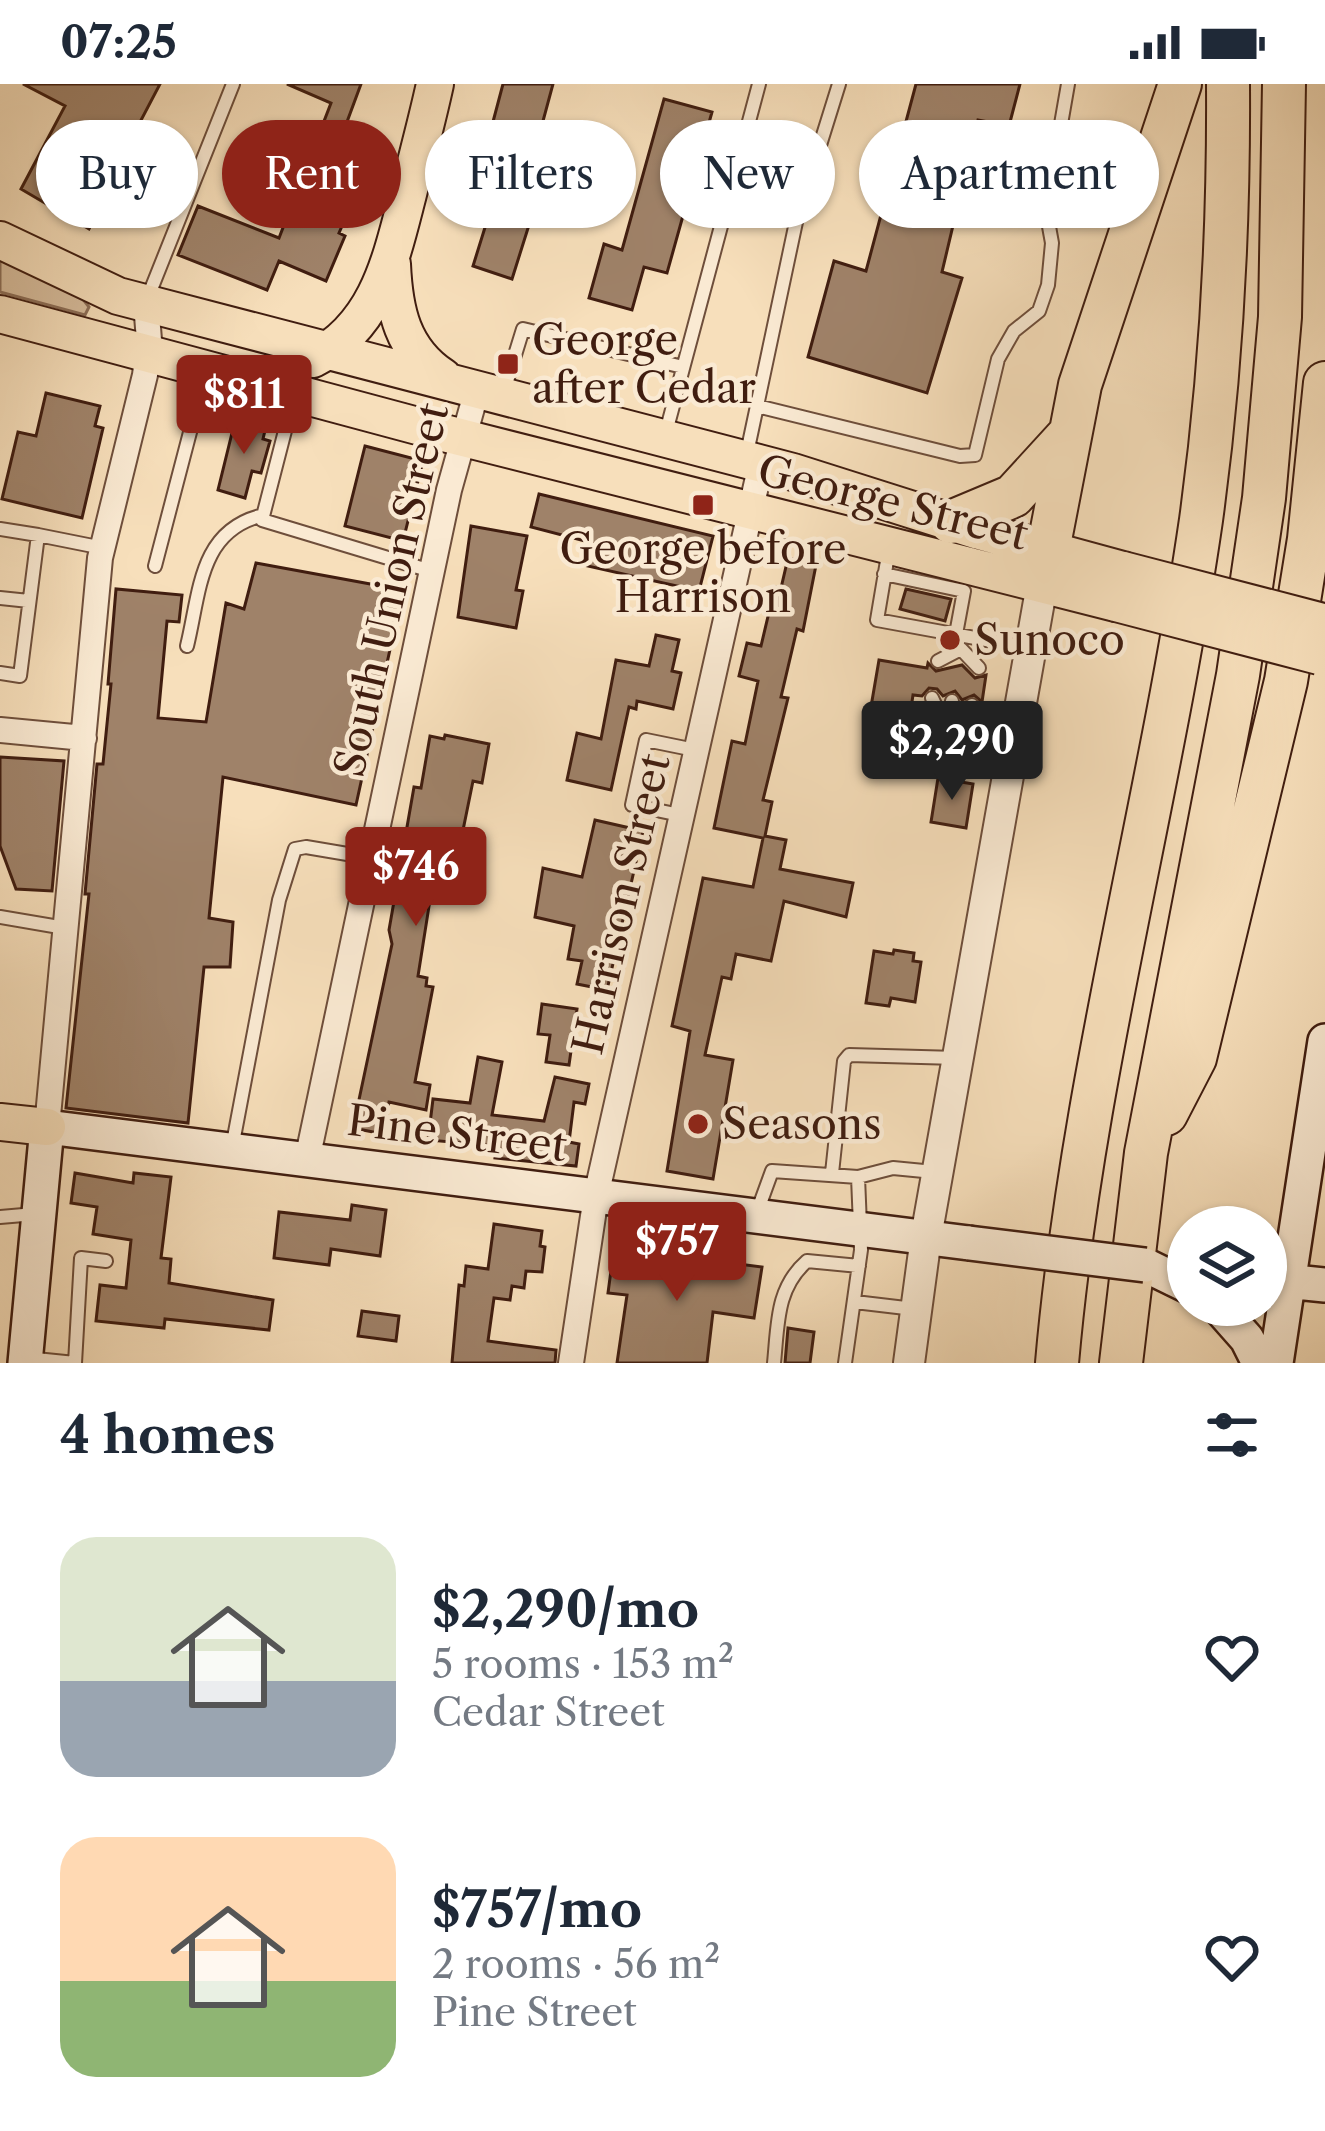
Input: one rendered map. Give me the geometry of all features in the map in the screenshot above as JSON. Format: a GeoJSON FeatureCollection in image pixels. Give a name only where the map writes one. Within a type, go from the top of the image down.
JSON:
{"type":"FeatureCollection","features":[{"type":"Feature","properties":{"kind":"highway"},"geometry":{"type":"LineString","coordinates":[[1045,568],[1068,436],[1097,329],[1180,84]]}},
{"type":"Feature","properties":{"kind":"highway"},"geometry":{"type":"LineString","coordinates":[[1057,1363],[1086,1134],[1201,518],[1223,289],[1228,84]]}},
{"type":"Feature","properties":{"kind":"highway"},"geometry":{"type":"LineString","coordinates":[[1121,1363],[1146,1153],[1238,675],[1262,519],[1281,294],[1284,84]]}},
{"type":"Feature","properties":{"kind":"highway"},"geometry":{"type":"LineString","coordinates":[[1146,1153],[1195,1058],[1276,724],[1306,560],[1325,383]]}},
{"type":"Feature","properties":{"kind":"highway"},"geometry":{"type":"LineString","coordinates":[[951,522],[1012,496],[1068,436]]}},
{"type":"Feature","properties":{"kind":"main road"},"geometry":{"type":"LineString","coordinates":[[0,314],[220,374],[308,364],[350,333],[371,306],[392,256],[435,84]]}},
{"type":"Feature","properties":{"kind":"main road"},"geometry":{"type":"LineString","coordinates":[[0,239],[98,288],[308,364]]}},
{"type":"Feature","properties":{"kind":"main road"},"geometry":{"type":"LineString","coordinates":[[392,256],[395,302],[404,334],[426,366],[478,390]]}},
{"type":"Feature","properties":{"kind":"main road","name":"George Street"},"geometry":{"type":"LineString","coordinates":[[308,364],[478,390],[753,462],[951,522],[1045,568]]}},
{"type":"Feature","properties":{"kind":"main road","name":"George Street"},"geometry":{"type":"LineString","coordinates":[[308,364],[451,435],[748,512],[887,561],[1045,568],[1323,639]]}},
{"type":"Feature","properties":{"kind":"main road"},"geometry":{"type":"LineString","coordinates":[[1287,1230],[1325,1041]]}},
{"type":"Feature","properties":{"kind":"main road","name":"Pine Street"},"geometry":{"type":"LineString","coordinates":[[0,1122],[1167,1268]]}},
{"type":"Feature","properties":{"kind":"main road"},"geometry":{"type":"LineString","coordinates":[[25,1361],[46,1127]]}},
{"type":"Feature","properties":{"kind":"main road"},"geometry":{"type":"LineString","coordinates":[[1145,1265],[1167,1276]]}},
{"type":"Feature","properties":{"kind":"main road"},"geometry":{"type":"LineString","coordinates":[[1287,1281],[1325,1285]]}},
{"type":"Feature","properties":{"kind":"main road"},"geometry":{"type":"LineString","coordinates":[[1236,1326],[1259,1363]]}},
{"type":"Feature","properties":{"kind":"main road"},"geometry":{"type":"LineString","coordinates":[[1276,1326],[1276,1363]]}},
{"type":"Feature","properties":{"kind":"street"},"geometry":{"type":"LineString","coordinates":[[46,1127],[103,548],[148,354],[146,303]]}},
{"type":"Feature","properties":{"kind":"street","name":"South Union Street"},"geometry":{"type":"LineString","coordinates":[[307,1160],[431,571],[451,435],[478,390]]}},
{"type":"Feature","properties":{"kind":"street","name":"Harrison Street"},"geometry":{"type":"LineString","coordinates":[[571,1363],[596,1196],[748,512],[753,462]]}},
{"type":"Feature","properties":{"kind":"street"},"geometry":{"type":"LineString","coordinates":[[909,1363],[926,1237],[1045,568]]}},
{"type":"Feature","properties":{"kind":"street"},"geometry":{"type":"LineString","coordinates":[[0,730],[84,738]]}},
{"type":"Feature","properties":{"kind":"lane"},"geometry":{"type":"LineString","coordinates":[[146,303],[233,84]]}},
{"type":"Feature","properties":{"kind":"lane"},"geometry":{"type":"LineString","coordinates":[[664,439],[759,84]]}},
{"type":"Feature","properties":{"kind":"lane"},"geometry":{"type":"LineString","coordinates":[[753,462],[757,406],[796,222],[839,84]]}},
{"type":"Feature","properties":{"kind":"lane"},"geometry":{"type":"LineString","coordinates":[[757,406],[960,456],[975,455],[998,359],[1014,331],[1039,311],[1048,285],[1052,243],[1046,210],[1068,84]]}},
{"type":"Feature","properties":{"kind":"lane"},"geometry":{"type":"LineString","coordinates":[[478,390],[523,329],[683,367]]}},
{"type":"Feature","properties":{"kind":"lane"},"geometry":{"type":"LineString","coordinates":[[260,516],[308,364]]}},
{"type":"Feature","properties":{"kind":"lane"},"geometry":{"type":"LineString","coordinates":[[155,566],[220,374]]}},
{"type":"Feature","properties":{"kind":"lane"},"geometry":{"type":"LineString","coordinates":[[260,516],[264,522],[431,571]]}},
{"type":"Feature","properties":{"kind":"lane"},"geometry":{"type":"LineString","coordinates":[[187,646],[209,555],[223,533],[260,516]]}},
{"type":"Feature","properties":{"kind":"lane"},"geometry":{"type":"LineString","coordinates":[[0,529],[103,548]]}},
{"type":"Feature","properties":{"kind":"lane"},"geometry":{"type":"LineString","coordinates":[[0,674],[20,676],[38,535]]}},
{"type":"Feature","properties":{"kind":"lane"},"geometry":{"type":"LineString","coordinates":[[958,664],[960,640],[964,591],[887,561],[878,620],[960,640],[1030,649]]}},
{"type":"Feature","properties":{"kind":"lane"},"geometry":{"type":"LineString","coordinates":[[0,598],[29,601]]}},
{"type":"Feature","properties":{"kind":"lane"},"geometry":{"type":"LineString","coordinates":[[938,661],[960,640]]}},
{"type":"Feature","properties":{"kind":"lane"},"geometry":{"type":"LineString","coordinates":[[960,640],[979,668]]}},
{"type":"Feature","properties":{"kind":"lane"},"geometry":{"type":"LineString","coordinates":[[932,698],[947,730]]}},
{"type":"Feature","properties":{"kind":"lane"},"geometry":{"type":"LineString","coordinates":[[947,730],[952,701]]}},
{"type":"Feature","properties":{"kind":"lane"},"geometry":{"type":"LineString","coordinates":[[947,730],[972,705]]}},
{"type":"Feature","properties":{"kind":"lane"},"geometry":{"type":"LineString","coordinates":[[947,730],[1015,737]]}},
{"type":"Feature","properties":{"kind":"lane"},"geometry":{"type":"LineString","coordinates":[[680,815],[632,805],[646,740],[695,751]]}},
{"type":"Feature","properties":{"kind":"lane"},"geometry":{"type":"LineString","coordinates":[[232,1150],[279,900],[295,849],[371,858]]}},
{"type":"Feature","properties":{"kind":"lane"},"geometry":{"type":"LineString","coordinates":[[0,917],[66,929]]}},
{"type":"Feature","properties":{"kind":"lane"},"geometry":{"type":"LineString","coordinates":[[832,1173],[844,1061],[849,1055],[958,1058]]}},
{"type":"Feature","properties":{"kind":"lane"},"geometry":{"type":"LineString","coordinates":[[756,1216],[772,1171],[858,1177],[893,1168],[938,1172]]}},
{"type":"Feature","properties":{"kind":"lane"},"geometry":{"type":"LineString","coordinates":[[845,1363],[859,1266],[858,1177]]}},
{"type":"Feature","properties":{"kind":"lane"},"geometry":{"type":"LineString","coordinates":[[0,1217],[38,1214]]}},
{"type":"Feature","properties":{"kind":"lane"},"geometry":{"type":"LineString","coordinates":[[25,1361],[75,1363],[81,1258],[106,1261]]}},
{"type":"Feature","properties":{"kind":"lane"},"geometry":{"type":"LineString","coordinates":[[773,1363],[782,1291],[796,1271],[807,1261],[859,1266]]}},
{"type":"Feature","properties":{"kind":"lane"},"geometry":{"type":"LineString","coordinates":[[855,1302],[916,1310]]}},
{"type":"Feature","properties":{"kind":"shaded area"},"geometry":{"type":"Polygon","coordinates":[[[0,257],[82,298],[89,307],[85,315],[0,292],[0,257]]]}},
{"type":"Feature","properties":{"kind":"building"},"geometry":{"type":"Polygon","coordinates":[[[23,84],[160,84],[141,120],[58,120],[65,106],[23,84]]]}},
{"type":"Feature","properties":{"kind":"building"},"geometry":{"type":"Polygon","coordinates":[[[287,84],[361,84],[348,120],[324,120],[331,103],[287,84]]]}},
{"type":"Feature","properties":{"kind":"building"},"geometry":{"type":"Polygon","coordinates":[[[503,84],[553,84],[543,120],[493,120],[503,84]]]}},
{"type":"Feature","properties":{"kind":"building"},"geometry":{"type":"Polygon","coordinates":[[[916,84],[1020,84],[1011,120],[906,120],[916,84]]]}},
{"type":"Feature","properties":{"kind":"building"},"geometry":{"type":"Polygon","coordinates":[[[664,99],[712,112],[710,120],[660,120],[660,228],[680,228],[667,273],[644,267],[632,310],[589,298],[604,244],[622,250],[628,228],[636,228],[636,200],[664,99]]]}},
{"type":"Feature","properties":{"kind":"building"},"geometry":{"type":"Polygon","coordinates":[[[36,161],[36,198],[21,189],[36,161]]]}},
{"type":"Feature","properties":{"kind":"building"},"geometry":{"type":"Polygon","coordinates":[[[198,206],[222,215],[222,228],[254,228],[279,238],[283,228],[341,228],[339,233],[345,236],[326,281],[279,261],[267,290],[178,255],[189,228],[198,228],[198,206]]]}},
{"type":"Feature","properties":{"kind":"building"},"geometry":{"type":"Polygon","coordinates":[[[485,228],[528,228],[512,279],[473,266],[485,228]]]}},
{"type":"Feature","properties":{"kind":"building"},"geometry":{"type":"Polygon","coordinates":[[[877,228],[952,228],[942,272],[962,278],[927,393],[808,357],[834,261],[866,271],[877,228]]]}},
{"type":"Feature","properties":{"kind":"building"},"geometry":{"type":"Polygon","coordinates":[[[46,393],[100,406],[95,426],[103,428],[82,518],[2,499],[18,432],[36,436],[46,393]]]}},
{"type":"Feature","properties":{"kind":"building"},"geometry":{"type":"Polygon","coordinates":[[[244,416],[267,422],[263,439],[270,441],[261,473],[252,471],[245,498],[218,490],[232,433],[239,435],[244,416]]]}},
{"type":"Feature","properties":{"kind":"building"},"geometry":{"type":"Polygon","coordinates":[[[365,446],[423,461],[403,541],[345,526],[365,446]]]}},
{"type":"Feature","properties":{"kind":"building"},"geometry":{"type":"Polygon","coordinates":[[[539,494],[713,536],[699,591],[583,565],[589,542],[531,527],[539,494]]]}},
{"type":"Feature","properties":{"kind":"building"},"geometry":{"type":"Polygon","coordinates":[[[471,526],[527,536],[516,590],[523,591],[516,628],[458,617],[471,526]]]}},
{"type":"Feature","properties":{"kind":"building"},"geometry":{"type":"Polygon","coordinates":[[[788,558],[816,565],[803,631],[797,629],[781,697],[788,698],[763,800],[772,802],[765,836],[786,840],[780,869],[853,883],[846,917],[784,901],[771,961],[736,954],[731,979],[722,977],[705,1055],[733,1060],[713,1179],[667,1171],[690,1031],[672,1026],[703,878],[753,887],[763,838],[714,828],[732,741],[745,744],[758,681],[739,676],[747,643],[761,646],[775,587],[781,588],[788,558]]]}},
{"type":"Feature","properties":{"kind":"building"},"geometry":{"type":"Polygon","coordinates":[[[256,563],[403,590],[356,805],[223,777],[209,918],[233,922],[230,967],[204,967],[188,1123],[66,1108],[89,894],[85,894],[97,764],[103,764],[111,684],[116,589],[182,595],[179,622],[167,621],[158,718],[206,722],[226,603],[244,609],[256,563]]]}},
{"type":"Feature","properties":{"kind":"building"},"geometry":{"type":"Polygon","coordinates":[[[906,589],[951,599],[945,621],[900,609],[906,589]]]}},
{"type":"Feature","properties":{"kind":"building"},"geometry":{"type":"Polygon","coordinates":[[[656,635],[679,640],[672,671],[681,673],[673,709],[637,701],[636,709],[629,707],[611,790],[567,780],[577,733],[601,739],[616,660],[649,666],[656,635]]]}},
{"type":"Feature","properties":{"kind":"building"},"geometry":{"type":"Polygon","coordinates":[[[879,660],[927,668],[928,663],[936,671],[962,665],[975,678],[986,675],[982,702],[974,695],[962,700],[955,691],[943,696],[929,688],[922,696],[913,695],[906,742],[866,736],[879,660]]]}},
{"type":"Feature","properties":{"kind":"building"},"geometry":{"type":"Polygon","coordinates":[[[445,735],[489,744],[482,783],[473,781],[461,840],[455,838],[449,871],[435,868],[418,976],[427,978],[426,986],[433,987],[415,1082],[430,1085],[426,1110],[389,1102],[383,1134],[353,1128],[392,944],[389,930],[414,787],[421,788],[430,736],[444,739],[445,735]]]}},
{"type":"Feature","properties":{"kind":"building"},"geometry":{"type":"Polygon","coordinates":[[[0,757],[64,761],[52,891],[16,889],[0,846],[0,757]]]}},
{"type":"Feature","properties":{"kind":"building"},"geometry":{"type":"Polygon","coordinates":[[[938,778],[973,784],[966,828],[931,822],[938,778]]]}},
{"type":"Feature","properties":{"kind":"building"},"geometry":{"type":"Polygon","coordinates":[[[595,820],[643,831],[607,990],[577,984],[582,961],[568,959],[574,926],[535,917],[543,868],[582,877],[595,820]]]}},
{"type":"Feature","properties":{"kind":"building"},"geometry":{"type":"Polygon","coordinates":[[[894,950],[914,953],[913,961],[921,962],[915,1002],[891,998],[889,1006],[866,1003],[874,951],[893,954],[894,950]]]}},
{"type":"Feature","properties":{"kind":"building"},"geometry":{"type":"Polygon","coordinates":[[[542,1004],[577,1009],[569,1065],[546,1062],[550,1035],[538,1034],[542,1004]]]}},
{"type":"Feature","properties":{"kind":"building"},"geometry":{"type":"Polygon","coordinates":[[[478,1057],[502,1062],[492,1115],[544,1121],[555,1077],[589,1084],[585,1104],[574,1102],[569,1142],[579,1144],[576,1166],[495,1158],[497,1146],[428,1140],[433,1099],[470,1103],[478,1057]]]}},
{"type":"Feature","properties":{"kind":"building"},"geometry":{"type":"Polygon","coordinates":[[[75,1173],[133,1183],[134,1173],[171,1177],[161,1258],[171,1259],[169,1283],[273,1300],[269,1330],[165,1319],[164,1328],[96,1321],[100,1285],[126,1288],[131,1240],[93,1234],[97,1207],[71,1203],[75,1173]]]}},
{"type":"Feature","properties":{"kind":"building"},"geometry":{"type":"Polygon","coordinates":[[[352,1205],[386,1210],[380,1256],[331,1249],[329,1265],[274,1258],[279,1212],[350,1220],[352,1205]]]}},
{"type":"Feature","properties":{"kind":"building"},"geometry":{"type":"Polygon","coordinates":[[[494,1224],[542,1231],[540,1246],[545,1247],[542,1272],[526,1271],[524,1288],[512,1286],[510,1300],[494,1298],[488,1341],[556,1350],[555,1363],[452,1363],[459,1285],[464,1286],[466,1266],[488,1269],[494,1224]]]}},
{"type":"Feature","properties":{"kind":"building"},"geometry":{"type":"Polygon","coordinates":[[[614,1248],[762,1267],[754,1318],[713,1312],[707,1363],[617,1363],[627,1295],[608,1293],[614,1248]]]}},
{"type":"Feature","properties":{"kind":"building"},"geometry":{"type":"Polygon","coordinates":[[[362,1311],[399,1316],[396,1341],[358,1336],[362,1311]]]}},
{"type":"Feature","properties":{"kind":"building"},"geometry":{"type":"Polygon","coordinates":[[[788,1328],[814,1332],[810,1363],[785,1363],[788,1328]]]}},
{"type":"Feature","properties":{"kind":"place","name":"George after Cedar"},"geometry":{"type":"Point","coordinates":[508,364]}},
{"type":"Feature","properties":{"kind":"place","name":"George before Harrison"},"geometry":{"type":"Point","coordinates":[703,505]}},
{"type":"Feature","properties":{"kind":"place","name":"Sunoco"},"geometry":{"type":"Point","coordinates":[950,640]}},
{"type":"Feature","properties":{"kind":"place","name":"Seasons"},"geometry":{"type":"Point","coordinates":[698,1124]}}]}
